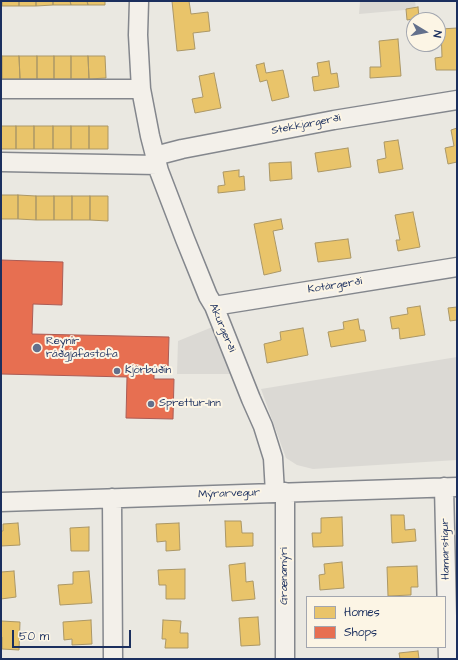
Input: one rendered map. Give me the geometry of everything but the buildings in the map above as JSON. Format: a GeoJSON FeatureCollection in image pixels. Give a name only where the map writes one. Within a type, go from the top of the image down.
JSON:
{"type":"FeatureCollection","features":[{"type":"Feature","properties":{"kind":"street","name":"Akurgerði"},"geometry":{"type":"LineString","coordinates":[[139,1],[138,34],[141,89],[156,160],[185,240],[208,296],[214,306],[265,433],[273,458],[280,493]]}},
{"type":"Feature","properties":{"kind":"street"},"geometry":{"type":"LineString","coordinates":[[1,89],[141,89]]}},
{"type":"Feature","properties":{"kind":"street","name":"Stekkjargerði"},"geometry":{"type":"LineString","coordinates":[[156,160],[182,149],[334,120],[457,100]]}},
{"type":"Feature","properties":{"kind":"street"},"geometry":{"type":"LineString","coordinates":[[2,162],[156,160]]}},
{"type":"Feature","properties":{"kind":"street","name":"Kotárgerði"},"geometry":{"type":"LineString","coordinates":[[214,306],[457,267]]}},
{"type":"Feature","properties":{"kind":"street","name":"Mýrarvegur"},"geometry":{"type":"LineString","coordinates":[[1,502],[451,487]]}},
{"type":"Feature","properties":{"kind":"street","name":"Hamarstígur"},"geometry":{"type":"LineString","coordinates":[[448,659],[452,614],[451,487]]}},
{"type":"Feature","properties":{"kind":"street","name":"Grænamýri"},"geometry":{"type":"LineString","coordinates":[[280,493],[285,659]]}},
{"type":"Feature","properties":{"kind":"street"},"geometry":{"type":"LineString","coordinates":[[112,498],[113,659]]}},
{"type":"Feature","properties":{"kind":"shaded area"},"geometry":{"type":"Polygon","coordinates":[[[360,1],[415,1],[416,9],[359,14],[360,1]]]}},
{"type":"Feature","properties":{"kind":"shaded area"},"geometry":{"type":"Polygon","coordinates":[[[215,326],[234,374],[177,374],[178,341],[215,326]]]}},
{"type":"Feature","properties":{"kind":"shaded area"},"geometry":{"type":"Polygon","coordinates":[[[457,357],[457,460],[313,469],[297,465],[286,458],[261,389],[457,357]]]}},
{"type":"Feature","properties":{"kind":"place","name":"Reynir ráðgjafastofa"},"geometry":{"type":"Point","coordinates":[37,348]}},
{"type":"Feature","properties":{"kind":"place","name":"Kjörbúðin"},"geometry":{"type":"Point","coordinates":[117,371]}},
{"type":"Feature","properties":{"kind":"place","name":"Sprettur-Inn"},"geometry":{"type":"Point","coordinates":[151,404]}}]}
